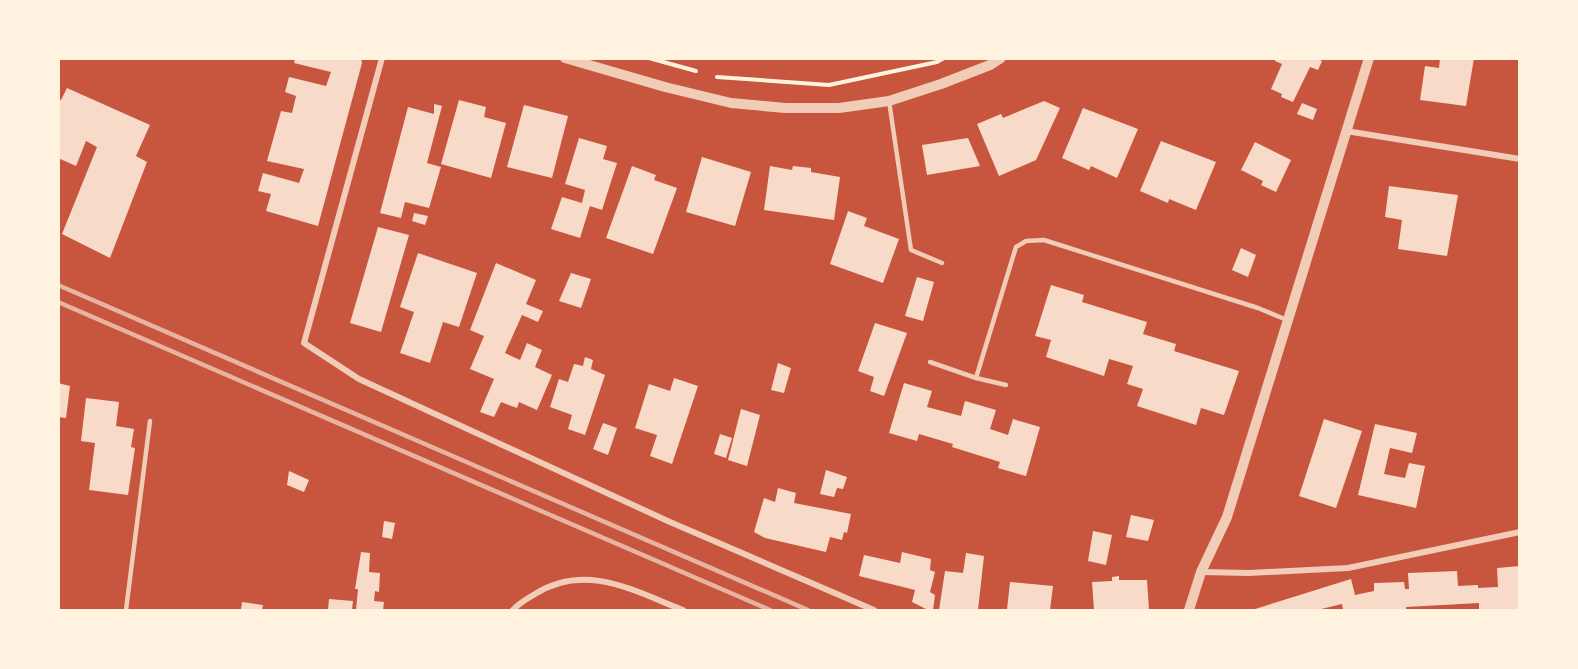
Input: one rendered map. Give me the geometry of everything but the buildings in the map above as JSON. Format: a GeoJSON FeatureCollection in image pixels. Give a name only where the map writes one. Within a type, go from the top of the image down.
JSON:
{"type":"FeatureCollection","features":[{"type":"Feature","properties":{"kind":"street"},"geometry":{"type":"LineString","coordinates":[[382,58],[304,343],[359,379],[670,522],[874,610]]}},
{"type":"Feature","properties":{"kind":"street"},"geometry":{"type":"LineString","coordinates":[[565,58],[731,104],[785,108],[839,108],[889,101],[941,84],[990,65],[1001,58]]}},
{"type":"Feature","properties":{"kind":"street"},"geometry":{"type":"LineString","coordinates":[[1189,610],[1201,572],[1227,517],[1369,58]]}},
{"type":"Feature","properties":{"kind":"street"},"geometry":{"type":"LineString","coordinates":[[1346,131],[1520,159]]}},
{"type":"Feature","properties":{"kind":"street"},"geometry":{"type":"LineString","coordinates":[[1201,572],[1249,573],[1348,568],[1520,532]]}},
{"type":"Feature","properties":{"kind":"street"},"geometry":{"type":"LineString","coordinates":[[513,610],[518,604],[547,586],[579,578],[613,582],[683,610]]}},
{"type":"Feature","properties":{"kind":"lane"},"geometry":{"type":"LineString","coordinates":[[889,101],[911,250],[942,263]]}},
{"type":"Feature","properties":{"kind":"lane"},"geometry":{"type":"LineString","coordinates":[[976,378],[1016,247],[1026,241],[1044,240],[1258,308],[1287,320]]}},
{"type":"Feature","properties":{"kind":"lane"},"geometry":{"type":"LineString","coordinates":[[930,362],[976,378],[1006,385]]}},
{"type":"Feature","properties":{"kind":"lane"},"geometry":{"type":"LineString","coordinates":[[126,610],[150,421]]}},
{"type":"Feature","properties":{"kind":"path"},"geometry":{"type":"LineString","coordinates":[[649,58],[705,74]]}},
{"type":"Feature","properties":{"kind":"path"},"geometry":{"type":"LineString","coordinates":[[716,77],[829,85],[937,62],[944,58]]}},
{"type":"Feature","properties":{"kind":"railway"},"geometry":{"type":"LineString","coordinates":[[58,285],[808,610]]}},
{"type":"Feature","properties":{"kind":"railway"},"geometry":{"type":"LineString","coordinates":[[58,302],[770,610]]}}]}
